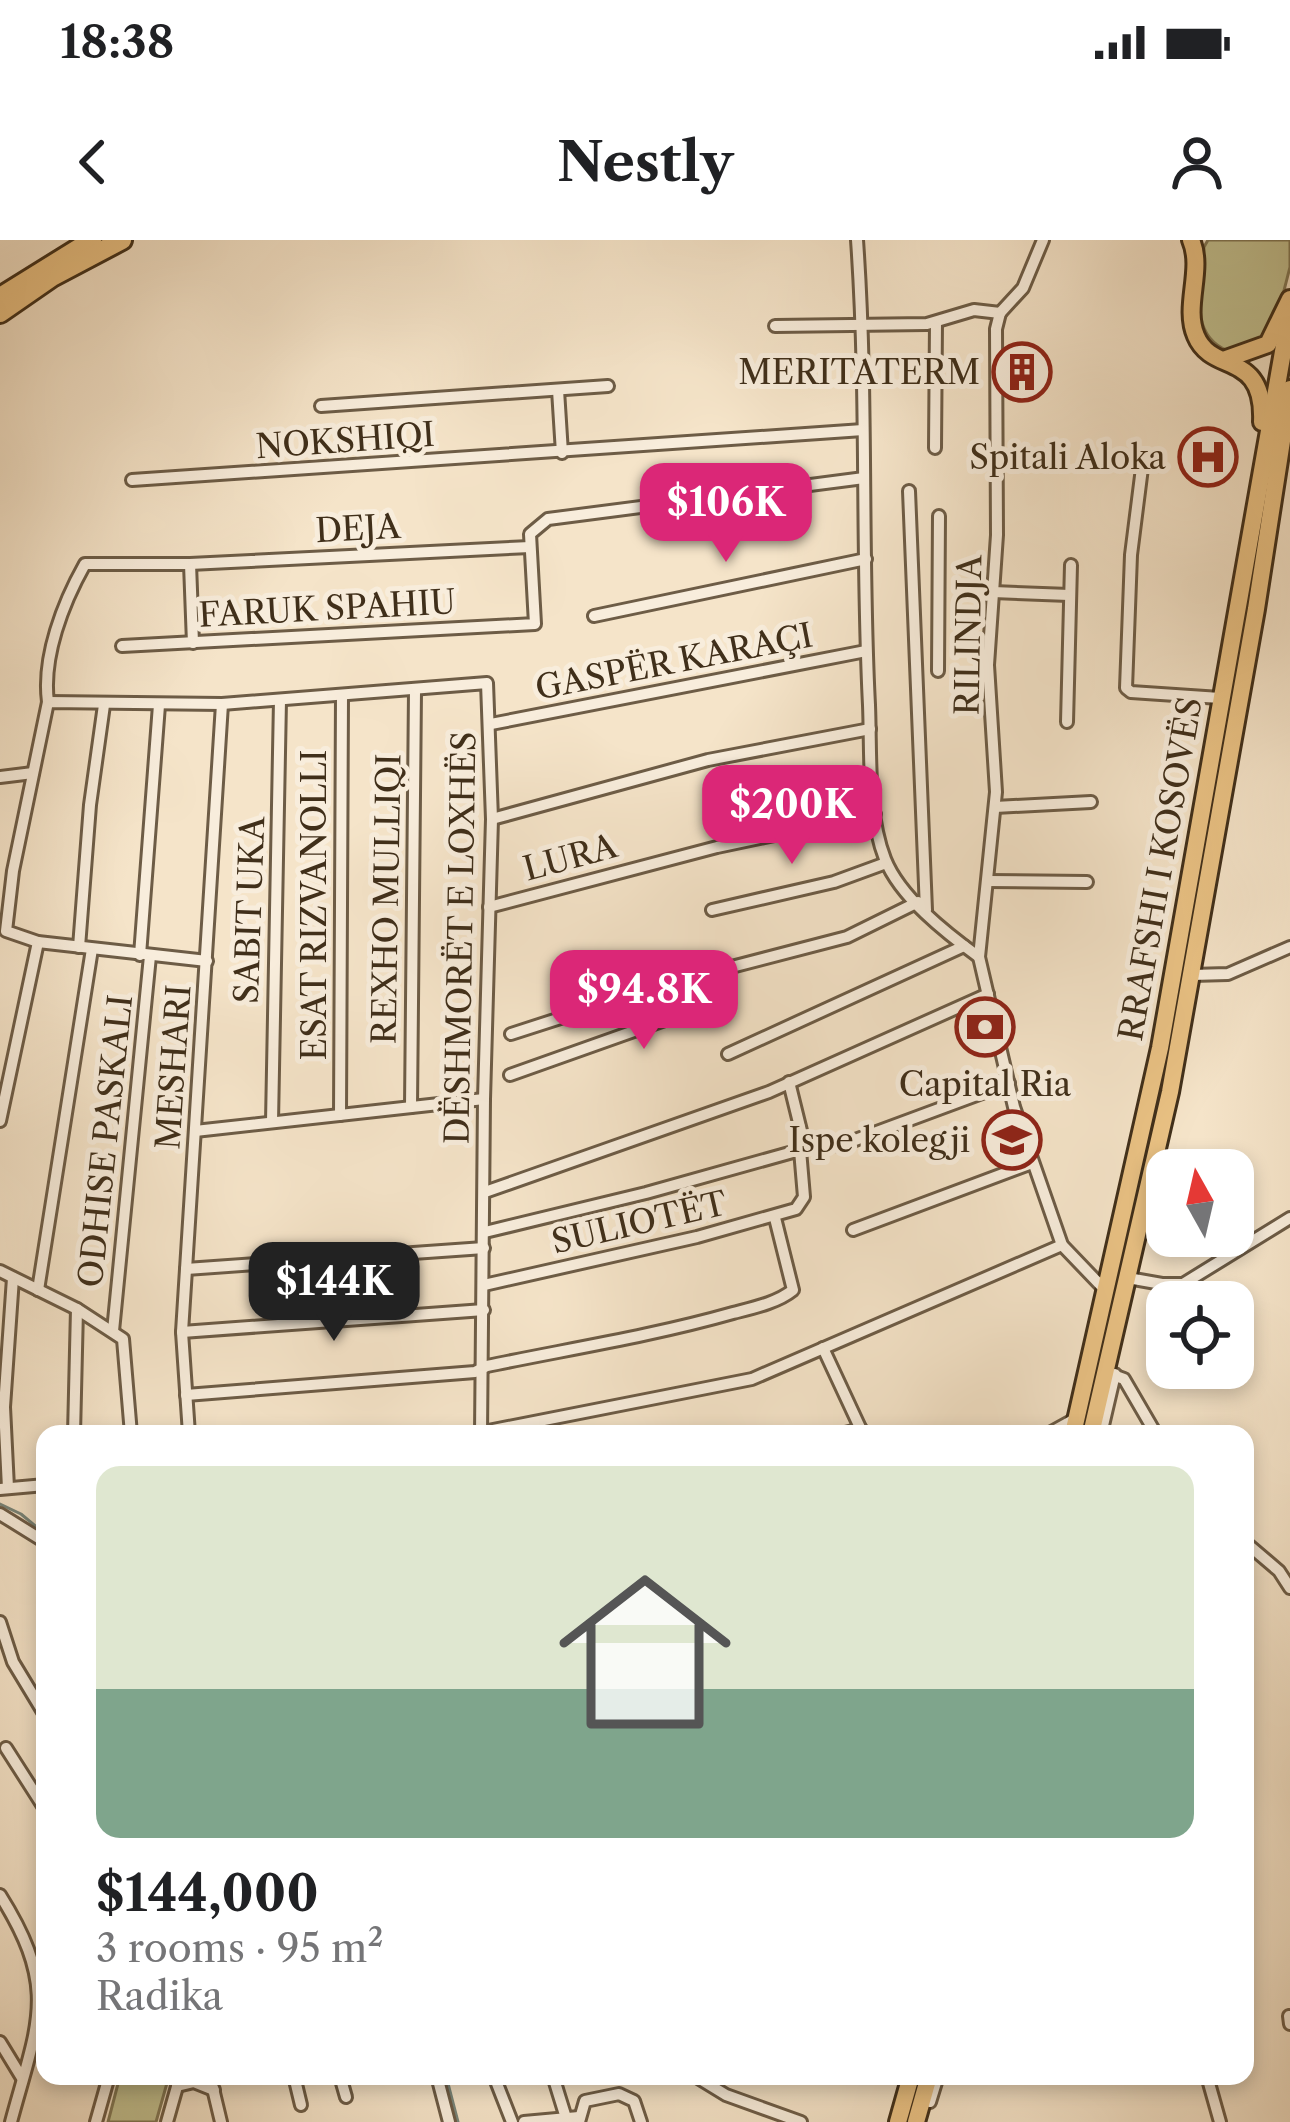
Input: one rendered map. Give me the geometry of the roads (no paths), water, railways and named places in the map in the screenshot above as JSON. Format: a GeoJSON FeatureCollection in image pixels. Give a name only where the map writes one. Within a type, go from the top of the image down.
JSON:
{"type":"FeatureCollection","features":[{"type":"Feature","properties":{"kind":"highway"},"geometry":{"type":"LineString","coordinates":[[0,297],[92,240]]}},
{"type":"Feature","properties":{"kind":"highway"},"geometry":{"type":"LineString","coordinates":[[0,313],[52,277],[122,240]]}},
{"type":"Feature","properties":{"kind":"highway"},"geometry":{"type":"LineString","coordinates":[[1197,244],[1194,330],[1205,349],[1247,373],[1261,398],[1264,495]]}},
{"type":"Feature","properties":{"kind":"highway"},"geometry":{"type":"LineString","coordinates":[[1225,359],[1268,344],[1290,299]]}},
{"type":"Feature","properties":{"kind":"highway","name":"RRAFSHI I KOSOVËS"},"geometry":{"type":"LineString","coordinates":[[1094,1425],[1110,1373],[1192,975],[1290,312]]}},
{"type":"Feature","properties":{"kind":"highway","name":"RRAFSHI I KOSOVËS"},"geometry":{"type":"LineString","coordinates":[[1075,1425],[1160,1048],[1220,698],[1290,388]]}},
{"type":"Feature","properties":{"kind":"highway"},"geometry":{"type":"LineString","coordinates":[[1264,495],[1290,431]]}},
{"type":"Feature","properties":{"kind":"highway"},"geometry":{"type":"LineString","coordinates":[[898,2122],[908,2085]]}},
{"type":"Feature","properties":{"kind":"highway"},"geometry":{"type":"LineString","coordinates":[[920,2122],[931,2085]]}},
{"type":"Feature","properties":{"kind":"street"},"geometry":{"type":"LineString","coordinates":[[857,240],[863,325],[866,650],[875,814],[886,863],[922,906],[979,957],[1009,1083],[1062,1245],[1107,1292]]}},
{"type":"Feature","properties":{"kind":"street"},"geometry":{"type":"LineString","coordinates":[[775,326],[936,322],[974,310],[1000,313],[1023,288],[1043,240]]}},
{"type":"Feature","properties":{"kind":"street","name":"RILINDJA"},"geometry":{"type":"LineString","coordinates":[[979,957],[995,807],[988,665],[997,535],[996,329],[1000,313]]}},
{"type":"Feature","properties":{"kind":"street"},"geometry":{"type":"LineString","coordinates":[[935,448],[936,322]]}},
{"type":"Feature","properties":{"kind":"street","name":"NOKSHIQI"},"geometry":{"type":"LineString","coordinates":[[321,406],[608,386]]}},
{"type":"Feature","properties":{"kind":"street"},"geometry":{"type":"LineString","coordinates":[[558,390],[562,453]]}},
{"type":"Feature","properties":{"kind":"street","name":"NOKSHIQI"},"geometry":{"type":"LineString","coordinates":[[132,480],[863,430]]}},
{"type":"Feature","properties":{"kind":"street"},"geometry":{"type":"LineString","coordinates":[[1142,468],[1131,555],[1126,688],[1220,698]]}},
{"type":"Feature","properties":{"kind":"street"},"geometry":{"type":"LineString","coordinates":[[530,547],[534,529],[561,517],[864,478]]}},
{"type":"Feature","properties":{"kind":"street"},"geometry":{"type":"LineString","coordinates":[[909,491],[922,906]]}},
{"type":"Feature","properties":{"kind":"street"},"geometry":{"type":"LineString","coordinates":[[938,671],[939,516]]}},
{"type":"Feature","properties":{"kind":"street","name":"DEJA"},"geometry":{"type":"LineString","coordinates":[[48,702],[58,624],[85,564],[190,564],[530,547]]}},
{"type":"Feature","properties":{"kind":"street","name":"FARUK SPAHIU"},"geometry":{"type":"LineString","coordinates":[[122,646],[535,624],[530,547]]}},
{"type":"Feature","properties":{"kind":"street"},"geometry":{"type":"LineString","coordinates":[[594,616],[866,560]]}},
{"type":"Feature","properties":{"kind":"street"},"geometry":{"type":"LineString","coordinates":[[190,564],[193,643]]}},
{"type":"Feature","properties":{"kind":"street"},"geometry":{"type":"LineString","coordinates":[[1067,722],[1071,565]]}},
{"type":"Feature","properties":{"kind":"street"},"geometry":{"type":"LineString","coordinates":[[993,592],[1069,595]]}},
{"type":"Feature","properties":{"kind":"street"},"geometry":{"type":"LineString","coordinates":[[913,593],[939,593]]}},
{"type":"Feature","properties":{"kind":"street","name":"GASPËR KARAÇI"},"geometry":{"type":"LineString","coordinates":[[491,724],[866,650]]}},
{"type":"Feature","properties":{"kind":"street","name":"DËSHMORËT E LOXHËS"},"geometry":{"type":"LineString","coordinates":[[48,702],[222,704],[488,683],[492,819],[479,1425]]}},
{"type":"Feature","properties":{"kind":"street","name":"REXHO MULLIQI"},"geometry":{"type":"LineString","coordinates":[[411,1107],[415,691]]}},
{"type":"Feature","properties":{"kind":"street","name":"ESAT RIZVANOLLI"},"geometry":{"type":"LineString","coordinates":[[340,1115],[342,696]]}},
{"type":"Feature","properties":{"kind":"street","name":"SABIT UKA"},"geometry":{"type":"LineString","coordinates":[[272,1123],[280,700]]}},
{"type":"Feature","properties":{"kind":"street"},"geometry":{"type":"LineString","coordinates":[[48,702],[5,927],[8,935],[207,961]]}},
{"type":"Feature","properties":{"kind":"street","name":"MESHARI"},"geometry":{"type":"LineString","coordinates":[[188,1425],[182,1332],[222,704]]}},
{"type":"Feature","properties":{"kind":"street"},"geometry":{"type":"LineString","coordinates":[[38,1290],[85,948],[90,805],[104,705]]}},
{"type":"Feature","properties":{"kind":"street","name":"ODHISE PASKALI"},"geometry":{"type":"LineString","coordinates":[[113,1331],[145,955],[159,705]]}},
{"type":"Feature","properties":{"kind":"street"},"geometry":{"type":"LineString","coordinates":[[492,819],[707,760],[870,729]]}},
{"type":"Feature","properties":{"kind":"street"},"geometry":{"type":"LineString","coordinates":[[0,777],[33,773]]}},
{"type":"Feature","properties":{"kind":"street"},"geometry":{"type":"LineString","coordinates":[[995,807],[1090,802]]}},
{"type":"Feature","properties":{"kind":"street","name":"LURA"},"geometry":{"type":"LineString","coordinates":[[489,907],[717,847],[875,814]]}},
{"type":"Feature","properties":{"kind":"street"},"geometry":{"type":"LineString","coordinates":[[712,910],[834,882],[886,863]]}},
{"type":"Feature","properties":{"kind":"street"},"geometry":{"type":"LineString","coordinates":[[988,881],[1087,882]]}},
{"type":"Feature","properties":{"kind":"street"},"geometry":{"type":"LineString","coordinates":[[511,1034],[692,977],[847,937],[922,906]]}},
{"type":"Feature","properties":{"kind":"street"},"geometry":{"type":"LineString","coordinates":[[0,1121],[38,942]]}},
{"type":"Feature","properties":{"kind":"street"},"geometry":{"type":"LineString","coordinates":[[728,1054],[964,946]]}},
{"type":"Feature","properties":{"kind":"street"},"geometry":{"type":"LineString","coordinates":[[1192,975],[1242,970],[1290,947]]}},
{"type":"Feature","properties":{"kind":"street"},"geometry":{"type":"LineString","coordinates":[[510,1075],[698,1007],[692,977]]}},
{"type":"Feature","properties":{"kind":"street"},"geometry":{"type":"LineString","coordinates":[[485,1192],[789,1082],[988,994]]}},
{"type":"Feature","properties":{"kind":"street"},"geometry":{"type":"LineString","coordinates":[[485,1232],[800,1150],[803,1136],[789,1082]]}},
{"type":"Feature","properties":{"kind":"street"},"geometry":{"type":"LineString","coordinates":[[839,1146],[1009,1083]]}},
{"type":"Feature","properties":{"kind":"street"},"geometry":{"type":"LineString","coordinates":[[195,1131],[484,1099]]}},
{"type":"Feature","properties":{"kind":"street","name":"SULIOTËT"},"geometry":{"type":"LineString","coordinates":[[484,1285],[775,1218],[802,1203],[800,1150]]}},
{"type":"Feature","properties":{"kind":"street"},"geometry":{"type":"LineString","coordinates":[[853,1230],[1032,1162]]}},
{"type":"Feature","properties":{"kind":"street"},"geometry":{"type":"LineString","coordinates":[[186,1395],[482,1369],[688,1325],[788,1295],[794,1283],[775,1218]]}},
{"type":"Feature","properties":{"kind":"street"},"geometry":{"type":"LineString","coordinates":[[1128,1277],[1183,1284],[1290,1218]]}},
{"type":"Feature","properties":{"kind":"street"},"geometry":{"type":"LineString","coordinates":[[525,1425],[730,1385],[1062,1245]]}},
{"type":"Feature","properties":{"kind":"street"},"geometry":{"type":"LineString","coordinates":[[186,1269],[484,1248]]}},
{"type":"Feature","properties":{"kind":"street"},"geometry":{"type":"LineString","coordinates":[[0,1271],[77,1309],[125,1343],[130,1425]]}},
{"type":"Feature","properties":{"kind":"street"},"geometry":{"type":"LineString","coordinates":[[13,1277],[4,1488],[36,1485]]}},
{"type":"Feature","properties":{"kind":"street"},"geometry":{"type":"LineString","coordinates":[[74,1425],[77,1309]]}},
{"type":"Feature","properties":{"kind":"street"},"geometry":{"type":"LineString","coordinates":[[182,1332],[484,1310]]}},
{"type":"Feature","properties":{"kind":"street"},"geometry":{"type":"LineString","coordinates":[[823,1348],[859,1425]]}},
{"type":"Feature","properties":{"kind":"street"},"geometry":{"type":"LineString","coordinates":[[1110,1373],[1131,1388],[1151,1425]]}},
{"type":"Feature","properties":{"kind":"street","name":"RRAFSHI I KOSOVËS"},"geometry":{"type":"LineString","coordinates":[[1102,1425],[1110,1373]]}},
{"type":"Feature","properties":{"kind":"street"},"geometry":{"type":"LineString","coordinates":[[0,1514],[36,1536]]}},
{"type":"Feature","properties":{"kind":"street"},"geometry":{"type":"LineString","coordinates":[[1254,1549],[1280,1571],[1290,1588]]}},
{"type":"Feature","properties":{"kind":"street"},"geometry":{"type":"LineString","coordinates":[[0,1622],[13,1662],[36,1700]]}},
{"type":"Feature","properties":{"kind":"street"},"geometry":{"type":"LineString","coordinates":[[8,1747],[36,1794]]}},
{"type":"Feature","properties":{"kind":"street"},"geometry":{"type":"LineString","coordinates":[[0,1894],[25,1937],[36,1973]]}},
{"type":"Feature","properties":{"kind":"street"},"geometry":{"type":"LineString","coordinates":[[10,2122],[36,2024]]}},
{"type":"Feature","properties":{"kind":"street"},"geometry":{"type":"LineString","coordinates":[[0,2042],[22,2078]]}},
{"type":"Feature","properties":{"kind":"street"},"geometry":{"type":"LineString","coordinates":[[96,2122],[106,2085]]}},
{"type":"Feature","properties":{"kind":"street"},"geometry":{"type":"LineString","coordinates":[[167,2122],[177,2085]]}},
{"type":"Feature","properties":{"kind":"street"},"geometry":{"type":"LineString","coordinates":[[202,2085],[214,2090]]}},
{"type":"Feature","properties":{"kind":"street"},"geometry":{"type":"LineString","coordinates":[[213,2085],[221,2122]]}},
{"type":"Feature","properties":{"kind":"street"},"geometry":{"type":"LineString","coordinates":[[296,2085],[301,2105]]}},
{"type":"Feature","properties":{"kind":"street"},"geometry":{"type":"LineString","coordinates":[[342,2085],[346,2098]]}},
{"type":"Feature","properties":{"kind":"street"},"geometry":{"type":"LineString","coordinates":[[439,2085],[449,2122]]}},
{"type":"Feature","properties":{"kind":"street"},"geometry":{"type":"LineString","coordinates":[[498,2085],[512,2122]]}},
{"type":"Feature","properties":{"kind":"street"},"geometry":{"type":"LineString","coordinates":[[558,2085],[575,2119]]}},
{"type":"Feature","properties":{"kind":"street"},"geometry":{"type":"LineString","coordinates":[[710,2085],[801,2122]]}},
{"type":"Feature","properties":{"kind":"street"},"geometry":{"type":"LineString","coordinates":[[1210,2085],[1220,2122]]}},
{"type":"Feature","properties":{"kind":"street"},"geometry":{"type":"LineString","coordinates":[[575,2119],[584,2101],[619,2094],[634,2102],[641,2122]]}},
{"type":"Feature","properties":{"kind":"street"},"geometry":{"type":"LineString","coordinates":[[524,2122],[575,2119]]}},
{"type":"Feature","properties":{"kind":"waterway"},"geometry":{"type":"LineString","coordinates":[[0,1504],[36,1526]]}},
{"type":"Feature","properties":{"kind":"waterway"},"geometry":{"type":"LineString","coordinates":[[448,2085],[458,2122]]}},
{"type":"Feature","properties":{"kind":"place","name":"MERITATERM"},"geometry":{"type":"Point","coordinates":[1022,372]}},
{"type":"Feature","properties":{"kind":"place","name":"Spitali Aloka"},"geometry":{"type":"Point","coordinates":[1208,457]}},
{"type":"Feature","properties":{"kind":"place","name":"Capital Ria"},"geometry":{"type":"Point","coordinates":[985,1027]}},
{"type":"Feature","properties":{"kind":"place","name":"Ispe kolegji"},"geometry":{"type":"Point","coordinates":[1012,1140]}}]}
